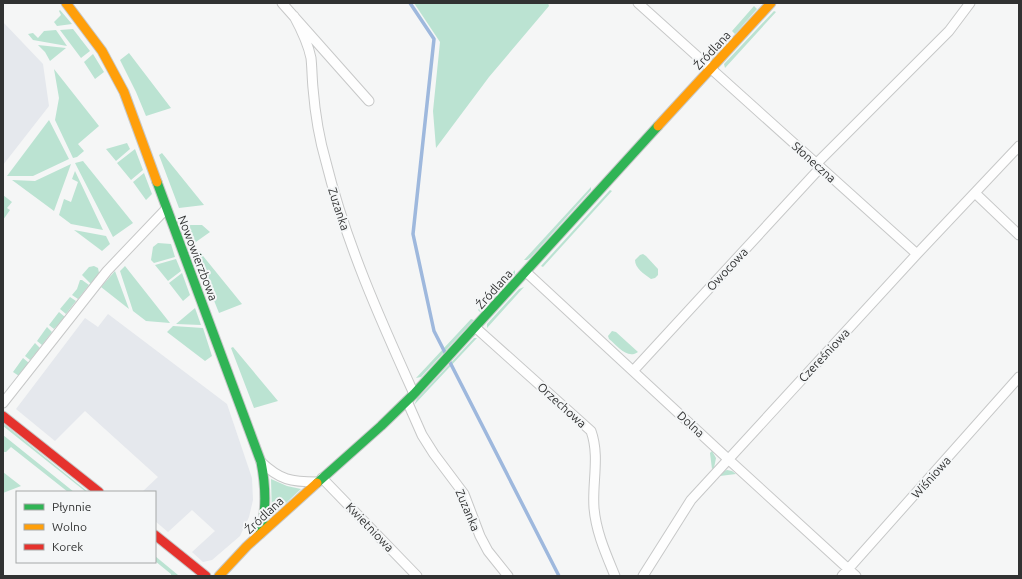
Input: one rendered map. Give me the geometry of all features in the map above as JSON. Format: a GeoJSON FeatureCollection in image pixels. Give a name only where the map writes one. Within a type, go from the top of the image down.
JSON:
{"type":"FeatureCollection","features":[{"type":"Feature","properties":{"kind":"street","name":"Nowowierzbowa"},"geometry":{"type":"LineString","coordinates":[[66,3],[86,28],[110,64],[124,92],[166,209],[261,462],[266,491],[264,518],[260,535]]}},
{"type":"Feature","properties":{"kind":"street"},"geometry":{"type":"LineString","coordinates":[[282,3],[369,101]]}},
{"type":"Feature","properties":{"kind":"street","name":"Słoneczna"},"geometry":{"type":"LineString","coordinates":[[638,3],[917,254]]}},
{"type":"Feature","properties":{"kind":"street","name":"Źródlana"},"geometry":{"type":"LineString","coordinates":[[219,576],[228,565],[260,535],[407,402],[771,3]]}},
{"type":"Feature","properties":{"kind":"street","name":"Owocowa"},"geometry":{"type":"LineString","coordinates":[[633,371],[818,166],[949,31],[970,3]]}},
{"type":"Feature","properties":{"kind":"street","name":"Zuzanka"},"geometry":{"type":"LineString","coordinates":[[294,16],[305,37],[311,58],[313,88],[321,145],[334,193],[348,235],[380,317],[414,394]]}},
{"type":"Feature","properties":{"kind":"street","name":"Czereśniowa"},"geometry":{"type":"LineString","coordinates":[[643,576],[692,500],[917,254],[1019,146]]}},
{"type":"Feature","properties":{"kind":"street"},"geometry":{"type":"LineString","coordinates":[[975,192],[1019,235]]}},
{"type":"Feature","properties":{"kind":"street"},"geometry":{"type":"LineString","coordinates":[[3,403],[107,271],[166,209]]}},
{"type":"Feature","properties":{"kind":"street","name":"Dolna"},"geometry":{"type":"LineString","coordinates":[[526,272],[728,459],[845,572],[856,576]]}},
{"type":"Feature","properties":{"kind":"street","name":"Orzechowa"},"geometry":{"type":"LineString","coordinates":[[476,328],[591,431],[594,440],[594,507],[596,524],[615,576]]}},
{"type":"Feature","properties":{"kind":"street","name":"Wiśniowa"},"geometry":{"type":"LineString","coordinates":[[845,572],[1019,377]]}},
{"type":"Feature","properties":{"kind":"street","name":"Zuzanka"},"geometry":{"type":"LineString","coordinates":[[407,402],[422,435],[430,448],[464,494],[482,541],[508,576]]}},
{"type":"Feature","properties":{"kind":"street"},"geometry":{"type":"LineString","coordinates":[[3,416],[99,491]]}},
{"type":"Feature","properties":{"kind":"street"},"geometry":{"type":"LineString","coordinates":[[261,462],[275,474],[286,479],[304,482],[320,480]]}},
{"type":"Feature","properties":{"kind":"street","name":"Kwietniowa"},"geometry":{"type":"LineString","coordinates":[[320,480],[417,576]]}},
{"type":"Feature","properties":{"kind":"street"},"geometry":{"type":"LineString","coordinates":[[156,536],[206,576]]}},
{"type":"Feature","properties":{"kind":"shaded area"},"geometry":{"type":"Polygon","coordinates":[[[3,22],[43,64],[49,106],[3,165],[3,22]]]}},
{"type":"Feature","properties":{"kind":"shaded area"},"geometry":{"type":"Polygon","coordinates":[[[108,314],[227,404],[252,478],[253,500],[249,517],[240,536],[212,560],[203,562],[192,552],[215,531],[192,510],[168,532],[156,522],[156,491],[143,491],[158,477],[85,411],[55,441],[16,409],[85,318],[98,327],[108,314]]]}},
{"type":"Feature","properties":{"kind":"green space"},"geometry":{"type":"Polygon","coordinates":[[[414,3],[548,3],[549,6],[489,77],[436,148],[433,111],[440,42],[414,3]]]}},
{"type":"Feature","properties":{"kind":"green space"},"geometry":{"type":"Polygon","coordinates":[[[754,6],[757,9],[735,34],[732,31],[754,6]]]}},
{"type":"Feature","properties":{"kind":"green space"},"geometry":{"type":"Polygon","coordinates":[[[60,10],[72,24],[57,26],[54,22],[61,15],[60,10]]]}},
{"type":"Feature","properties":{"kind":"green space"},"geometry":{"type":"Polygon","coordinates":[[[774,11],[776,12],[725,68],[724,64],[774,11]]]}},
{"type":"Feature","properties":{"kind":"green space"},"geometry":{"type":"Polygon","coordinates":[[[73,29],[90,51],[81,58],[60,30],[73,29]]]}},
{"type":"Feature","properties":{"kind":"green space"},"geometry":{"type":"Polygon","coordinates":[[[56,30],[67,46],[33,40],[28,34],[33,33],[38,38],[44,31],[56,30]]]}},
{"type":"Feature","properties":{"kind":"green space"},"geometry":{"type":"Polygon","coordinates":[[[38,45],[66,48],[50,61],[45,52],[38,45]]]}},
{"type":"Feature","properties":{"kind":"green space"},"geometry":{"type":"Polygon","coordinates":[[[129,53],[171,108],[146,116],[120,60],[129,53]]]}},
{"type":"Feature","properties":{"kind":"green space"},"geometry":{"type":"Polygon","coordinates":[[[93,54],[104,72],[95,79],[84,62],[93,54]]]}},
{"type":"Feature","properties":{"kind":"green space"},"geometry":{"type":"Polygon","coordinates":[[[54,69],[99,126],[78,144],[84,151],[77,157],[73,158],[55,120],[59,98],[54,69]]]}},
{"type":"Feature","properties":{"kind":"green space"},"geometry":{"type":"Polygon","coordinates":[[[49,120],[69,159],[33,176],[7,176],[49,120]]]}},
{"type":"Feature","properties":{"kind":"green space"},"geometry":{"type":"Polygon","coordinates":[[[127,143],[130,149],[116,161],[106,149],[127,143]]]}},
{"type":"Feature","properties":{"kind":"green space"},"geometry":{"type":"Polygon","coordinates":[[[135,149],[143,170],[131,180],[117,163],[135,149]]]}},
{"type":"Feature","properties":{"kind":"green space"},"geometry":{"type":"Polygon","coordinates":[[[162,153],[204,205],[179,208],[159,155],[162,153]]]}},
{"type":"Feature","properties":{"kind":"green space"},"geometry":{"type":"Polygon","coordinates":[[[83,161],[133,223],[113,237],[75,163],[83,161]]]}},
{"type":"Feature","properties":{"kind":"green space"},"geometry":{"type":"Polygon","coordinates":[[[71,164],[54,211],[12,180],[35,181],[71,164]]]}},
{"type":"Feature","properties":{"kind":"green space"},"geometry":{"type":"Polygon","coordinates":[[[75,171],[103,230],[71,224],[59,215],[64,199],[71,202],[78,182],[72,179],[75,171]]]}},
{"type":"Feature","properties":{"kind":"green space"},"geometry":{"type":"Polygon","coordinates":[[[144,173],[152,194],[146,200],[133,182],[144,173]]]}},
{"type":"Feature","properties":{"kind":"green space"},"geometry":{"type":"Polygon","coordinates":[[[591,187],[591,190],[531,257],[524,260],[591,187]]]}},
{"type":"Feature","properties":{"kind":"green space"},"geometry":{"type":"Polygon","coordinates":[[[610,190],[612,191],[543,267],[541,266],[610,190]]]}},
{"type":"Feature","properties":{"kind":"green space"},"geometry":{"type":"Polygon","coordinates":[[[3,195],[12,202],[7,208],[10,210],[3,220],[3,195]]]}},
{"type":"Feature","properties":{"kind":"green space"},"geometry":{"type":"Polygon","coordinates":[[[202,225],[210,232],[193,244],[186,226],[202,225]]]}},
{"type":"Feature","properties":{"kind":"green space"},"geometry":{"type":"Polygon","coordinates":[[[74,230],[106,236],[110,244],[102,251],[74,230]]]}},
{"type":"Feature","properties":{"kind":"green space"},"geometry":{"type":"Polygon","coordinates":[[[158,243],[171,244],[175,257],[154,263],[151,260],[153,247],[158,243]]]}},
{"type":"Feature","properties":{"kind":"green space"},"geometry":{"type":"Polygon","coordinates":[[[199,251],[242,304],[219,313],[195,253],[199,251]]]}},
{"type":"Feature","properties":{"kind":"green space"},"geometry":{"type":"Polygon","coordinates":[[[643,254],[658,269],[658,275],[655,278],[651,279],[640,271],[635,263],[635,260],[643,254]]]}},
{"type":"Feature","properties":{"kind":"green space"},"geometry":{"type":"Polygon","coordinates":[[[176,259],[181,271],[168,281],[155,265],[176,259]]]}},
{"type":"Feature","properties":{"kind":"green space"},"geometry":{"type":"Polygon","coordinates":[[[94,266],[98,268],[99,273],[91,284],[82,275],[89,267],[94,266]]]}},
{"type":"Feature","properties":{"kind":"green space"},"geometry":{"type":"Polygon","coordinates":[[[125,266],[170,323],[146,321],[133,311],[120,271],[125,266]]]}},
{"type":"Feature","properties":{"kind":"green space"},"geometry":{"type":"Polygon","coordinates":[[[515,270],[515,274],[480,312],[478,310],[515,270]]]}},
{"type":"Feature","properties":{"kind":"green space"},"geometry":{"type":"Polygon","coordinates":[[[115,271],[129,309],[101,287],[115,271]]]}},
{"type":"Feature","properties":{"kind":"green space"},"geometry":{"type":"Polygon","coordinates":[[[182,273],[190,295],[183,301],[169,283],[182,273]]]}},
{"type":"Feature","properties":{"kind":"green space"},"geometry":{"type":"Polygon","coordinates":[[[80,280],[89,285],[78,299],[72,295],[77,289],[80,280]]]}},
{"type":"Feature","properties":{"kind":"green space"},"geometry":{"type":"Polygon","coordinates":[[[524,287],[487,328],[487,324],[519,289],[524,287]]]}},
{"type":"Feature","properties":{"kind":"green space"},"geometry":{"type":"Polygon","coordinates":[[[70,297],[76,301],[66,314],[60,309],[70,297]]]}},
{"type":"Feature","properties":{"kind":"green space"},"geometry":{"type":"Polygon","coordinates":[[[195,308],[201,325],[176,324],[195,308]]]}},
{"type":"Feature","properties":{"kind":"green space"},"geometry":{"type":"Polygon","coordinates":[[[59,312],[65,317],[54,329],[49,325],[59,312]]]}},
{"type":"Feature","properties":{"kind":"green space"},"geometry":{"type":"Polygon","coordinates":[[[471,319],[474,320],[421,377],[416,378],[471,319]]]}},
{"type":"Feature","properties":{"kind":"green space"},"geometry":{"type":"Polygon","coordinates":[[[173,326],[203,328],[212,356],[205,361],[167,332],[173,326]]]}},
{"type":"Feature","properties":{"kind":"green space"},"geometry":{"type":"Polygon","coordinates":[[[47,327],[52,332],[42,345],[37,341],[47,327]]]}},
{"type":"Feature","properties":{"kind":"green space"},"geometry":{"type":"Polygon","coordinates":[[[612,331],[616,332],[638,352],[630,354],[622,351],[609,339],[608,336],[612,331]]]}},
{"type":"Feature","properties":{"kind":"green space"},"geometry":{"type":"Polygon","coordinates":[[[474,338],[477,338],[414,405],[417,399],[474,338]]]}},
{"type":"Feature","properties":{"kind":"green space"},"geometry":{"type":"Polygon","coordinates":[[[35,343],[40,348],[30,360],[25,356],[35,343]]]}},
{"type":"Feature","properties":{"kind":"green space"},"geometry":{"type":"Polygon","coordinates":[[[233,347],[278,401],[254,408],[231,348],[233,347]]]}},
{"type":"Feature","properties":{"kind":"green space"},"geometry":{"type":"Polygon","coordinates":[[[23,358],[29,363],[19,376],[13,372],[23,358]]]}},
{"type":"Feature","properties":{"kind":"green space"},"geometry":{"type":"Polygon","coordinates":[[[4,424],[87,491],[85,491],[3,426],[4,424]]]}},
{"type":"Feature","properties":{"kind":"green space"},"geometry":{"type":"Polygon","coordinates":[[[3,435],[73,491],[67,491],[11,447],[4,452],[3,435]]]}},
{"type":"Feature","properties":{"kind":"green space"},"geometry":{"type":"Polygon","coordinates":[[[712,451],[716,458],[714,468],[712,469],[710,453],[712,451]]]}},
{"type":"Feature","properties":{"kind":"green space"},"geometry":{"type":"Polygon","coordinates":[[[727,470],[736,474],[720,476],[718,474],[727,470]]]}},
{"type":"Feature","properties":{"kind":"green space"},"geometry":{"type":"Polygon","coordinates":[[[3,472],[21,486],[3,493],[3,472]]]}},
{"type":"Feature","properties":{"kind":"green space"},"geometry":{"type":"Polygon","coordinates":[[[271,479],[287,486],[301,489],[272,516],[271,479]]]}},
{"type":"Feature","properties":{"kind":"green space"},"geometry":{"type":"Polygon","coordinates":[[[156,557],[178,576],[171,576],[171,574],[156,562],[156,557]]]}},
{"type":"Feature","properties":{"kind":"waterway"},"geometry":{"type":"LineString","coordinates":[[410,3],[434,39],[413,234],[434,331],[559,576]]}},
{"type":"Feature","properties":{"kind":"traffic: fast"},"geometry":{"type":"LineString","coordinates":[[317,483],[381,426],[414,394],[658,126]]}},
{"type":"Feature","properties":{"kind":"traffic: fast"},"geometry":{"type":"LineString","coordinates":[[157,182],[261,462],[264,480],[265,507],[260,534]]}},
{"type":"Feature","properties":{"kind":"traffic: slow"},"geometry":{"type":"LineString","coordinates":[[66,3],[102,51],[124,92],[157,182]]}},
{"type":"Feature","properties":{"kind":"traffic: slow"},"geometry":{"type":"LineString","coordinates":[[658,126],[771,3]]}},
{"type":"Feature","properties":{"kind":"traffic: slow"},"geometry":{"type":"LineString","coordinates":[[219,576],[247,546],[317,483]]}},
{"type":"Feature","properties":{"kind":"traffic: jam"},"geometry":{"type":"LineString","coordinates":[[3,416],[98,491]]}},
{"type":"Feature","properties":{"kind":"traffic: jam"},"geometry":{"type":"LineString","coordinates":[[156,536],[206,576]]}}]}
